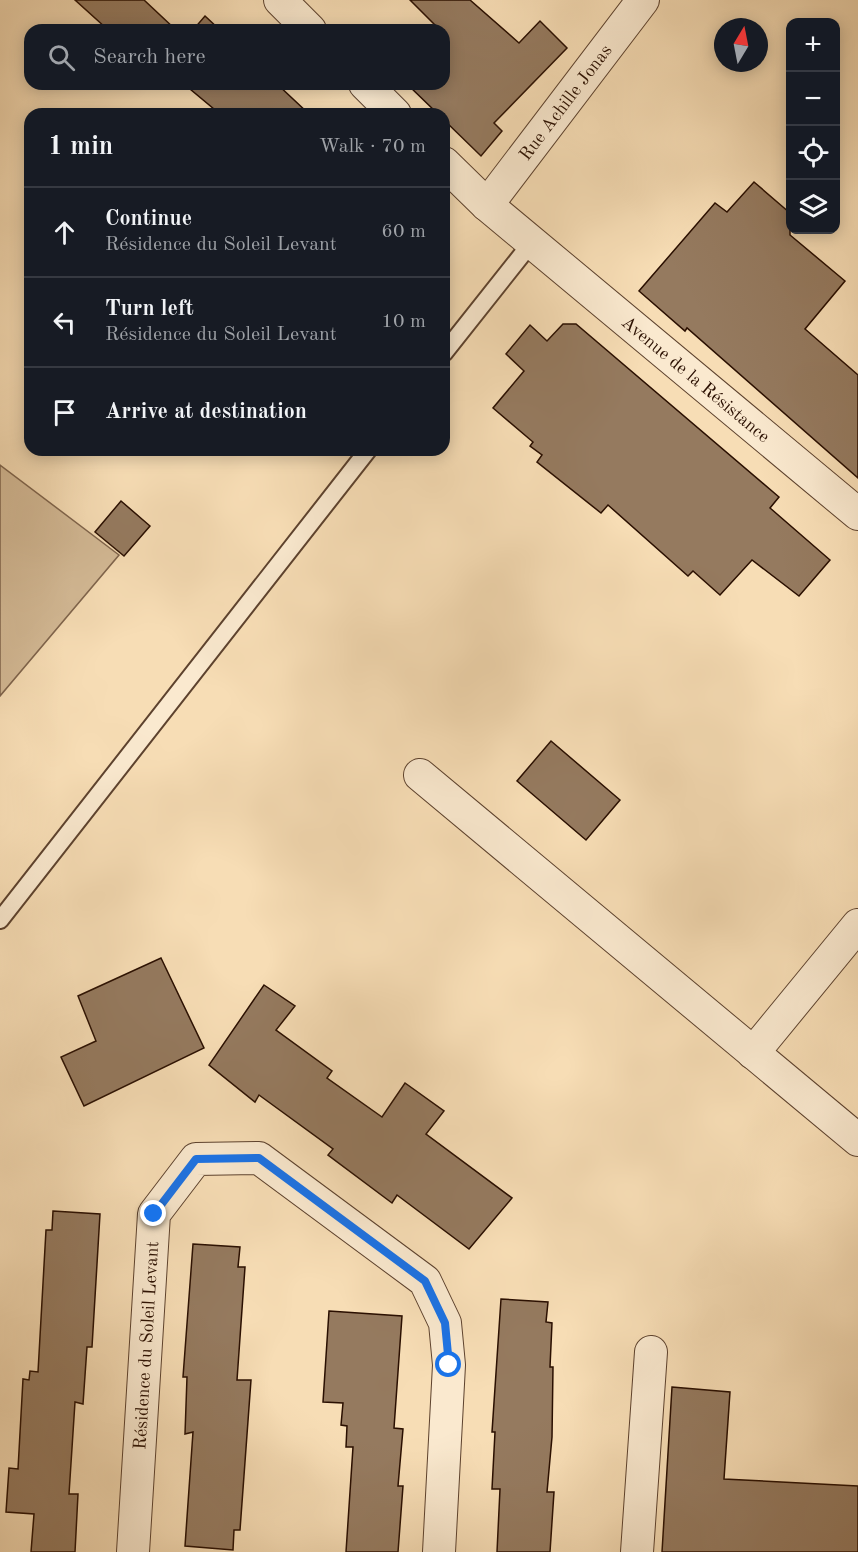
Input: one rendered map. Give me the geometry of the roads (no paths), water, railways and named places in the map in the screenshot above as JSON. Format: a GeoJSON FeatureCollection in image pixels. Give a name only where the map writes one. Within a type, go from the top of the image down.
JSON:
{"type":"FeatureCollection","features":[{"type":"Feature","properties":{"kind":"street"},"geometry":{"type":"LineString","coordinates":[[280,0],[304,24]]}},
{"type":"Feature","properties":{"kind":"street","name":"Rue Achille Jonas"},"geometry":{"type":"LineString","coordinates":[[487,205],[643,0]]}},
{"type":"Feature","properties":{"kind":"street"},"geometry":{"type":"LineString","coordinates":[[370,90],[389,108]]}},
{"type":"Feature","properties":{"kind":"street","name":"Avenue de la Résistance"},"geometry":{"type":"LineString","coordinates":[[450,169],[487,205],[858,514]]}},
{"type":"Feature","properties":{"kind":"street"},"geometry":{"type":"LineString","coordinates":[[420,775],[858,1140]]}},
{"type":"Feature","properties":{"kind":"street"},"geometry":{"type":"LineString","coordinates":[[753,1053],[858,925]]}},
{"type":"Feature","properties":{"kind":"street","name":"Résidence du Soleil Levant"},"geometry":{"type":"LineString","coordinates":[[133,1552],[154,1214],[196,1159],[259,1158],[425,1281],[445,1323],[449,1365],[439,1552]]}},
{"type":"Feature","properties":{"kind":"street"},"geometry":{"type":"LineString","coordinates":[[637,1552],[651,1352]]}},
{"type":"Feature","properties":{"kind":"lane"},"geometry":{"type":"LineString","coordinates":[[450,345],[532,242]]}},
{"type":"Feature","properties":{"kind":"lane"},"geometry":{"type":"LineString","coordinates":[[0,920],[363,456]]}}]}
